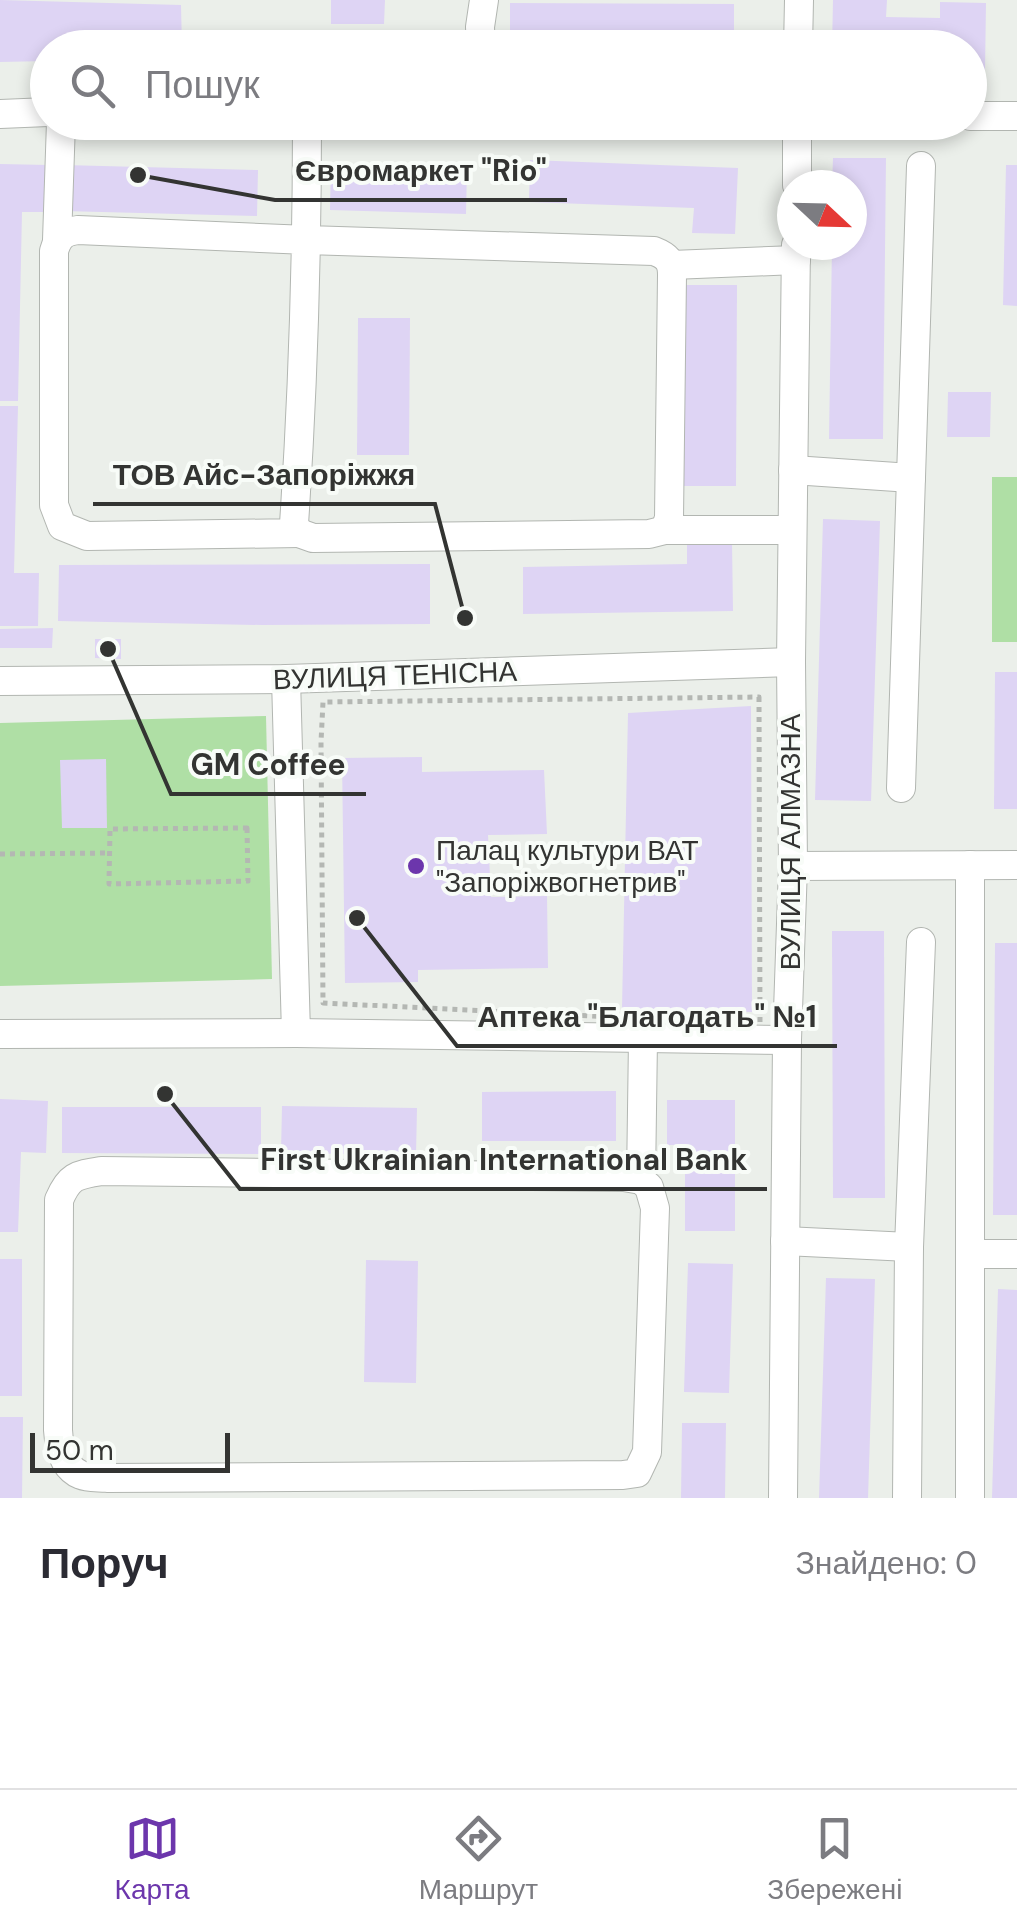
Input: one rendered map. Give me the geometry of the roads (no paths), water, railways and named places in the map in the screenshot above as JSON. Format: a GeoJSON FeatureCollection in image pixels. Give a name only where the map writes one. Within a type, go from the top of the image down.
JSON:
{"type":"FeatureCollection","features":[{"type":"Feature","properties":{"kind":"street"},"geometry":{"type":"LineString","coordinates":[[480,30],[484,0]]}},
{"type":"Feature","properties":{"kind":"street"},"geometry":{"type":"LineString","coordinates":[[798,30],[799,0]]}},
{"type":"Feature","properties":{"kind":"street"},"geometry":{"type":"LineString","coordinates":[[0,114],[30,113]]}},
{"type":"Feature","properties":{"kind":"street"},"geometry":{"type":"LineString","coordinates":[[987,116],[1017,116]]}},
{"type":"Feature","properties":{"kind":"street"},"geometry":{"type":"LineString","coordinates":[[60,140],[54,251],[54,506],[62,526],[86,536],[299,533],[313,538],[792,530]]}},
{"type":"Feature","properties":{"kind":"street"},"geometry":{"type":"LineString","coordinates":[[299,533],[294,524],[303,383],[307,140]]}},
{"type":"Feature","properties":{"kind":"street"},"geometry":{"type":"LineString","coordinates":[[797,170],[798,140]]}},
{"type":"Feature","properties":{"kind":"street"},"geometry":{"type":"LineString","coordinates":[[901,788],[922,166]]}},
{"type":"Feature","properties":{"kind":"street"},"geometry":{"type":"LineString","coordinates":[[57,240],[66,232],[78,230],[654,251],[668,258],[672,265],[669,518],[665,530]]}},
{"type":"Feature","properties":{"kind":"street"},"geometry":{"type":"LineString","coordinates":[[672,265],[777,255]]}},
{"type":"Feature","properties":{"kind":"street","name":"ВУЛИЦЯ АЛМАЗНА"},"geometry":{"type":"LineString","coordinates":[[784,1498],[788,1040],[794,866],[790,662],[796,260]]}},
{"type":"Feature","properties":{"kind":"street"},"geometry":{"type":"LineString","coordinates":[[793,470],[911,478]]}},
{"type":"Feature","properties":{"kind":"street","name":"ВУЛИЦЯ ТЕНІСНА"},"geometry":{"type":"LineString","coordinates":[[0,681],[286,679],[790,662]]}},
{"type":"Feature","properties":{"kind":"street"},"geometry":{"type":"LineString","coordinates":[[286,679],[296,1033]]}},
{"type":"Feature","properties":{"kind":"street"},"geometry":{"type":"LineString","coordinates":[[970,865],[970,1498]]}},
{"type":"Feature","properties":{"kind":"street"},"geometry":{"type":"LineString","coordinates":[[794,866],[1017,865]]}},
{"type":"Feature","properties":{"kind":"street"},"geometry":{"type":"LineString","coordinates":[[906,1498],[909,1247],[921,942]]}},
{"type":"Feature","properties":{"kind":"street"},"geometry":{"type":"LineString","coordinates":[[0,1034],[296,1033],[788,1040]]}},
{"type":"Feature","properties":{"kind":"street"},"geometry":{"type":"LineString","coordinates":[[641,1180],[100,1171],[76,1175],[64,1186],[59,1200],[58,1442],[67,1464],[82,1476],[107,1478],[623,1476],[637,1485],[647,1452],[654,1208],[653,1196],[641,1180],[644,1039]]}},
{"type":"Feature","properties":{"kind":"street"},"geometry":{"type":"LineString","coordinates":[[785,1242],[909,1247]]}},
{"type":"Feature","properties":{"kind":"street"},"geometry":{"type":"LineString","coordinates":[[970,1254],[1017,1254]]}},
{"type":"Feature","properties":{"kind":"place","name":"Євромаркет \"Rio\""},"geometry":{"type":"Point","coordinates":[138,175]}},
{"type":"Feature","properties":{"kind":"place","name":"ТОВ Айс-Запоріжжя"},"geometry":{"type":"Point","coordinates":[465,618]}},
{"type":"Feature","properties":{"kind":"place","name":"GM Coffee"},"geometry":{"type":"Point","coordinates":[108,649]}},
{"type":"Feature","properties":{"kind":"place","name":"Палац культури ВАТ \"Запоріжвогнетрив\""},"geometry":{"type":"Point","coordinates":[416,866]}},
{"type":"Feature","properties":{"kind":"place","name":"Аптека \"Благодать\" №1"},"geometry":{"type":"Point","coordinates":[357,918]}},
{"type":"Feature","properties":{"kind":"place","name":"First Ukrainian International Bank"},"geometry":{"type":"Point","coordinates":[165,1094]}}]}
